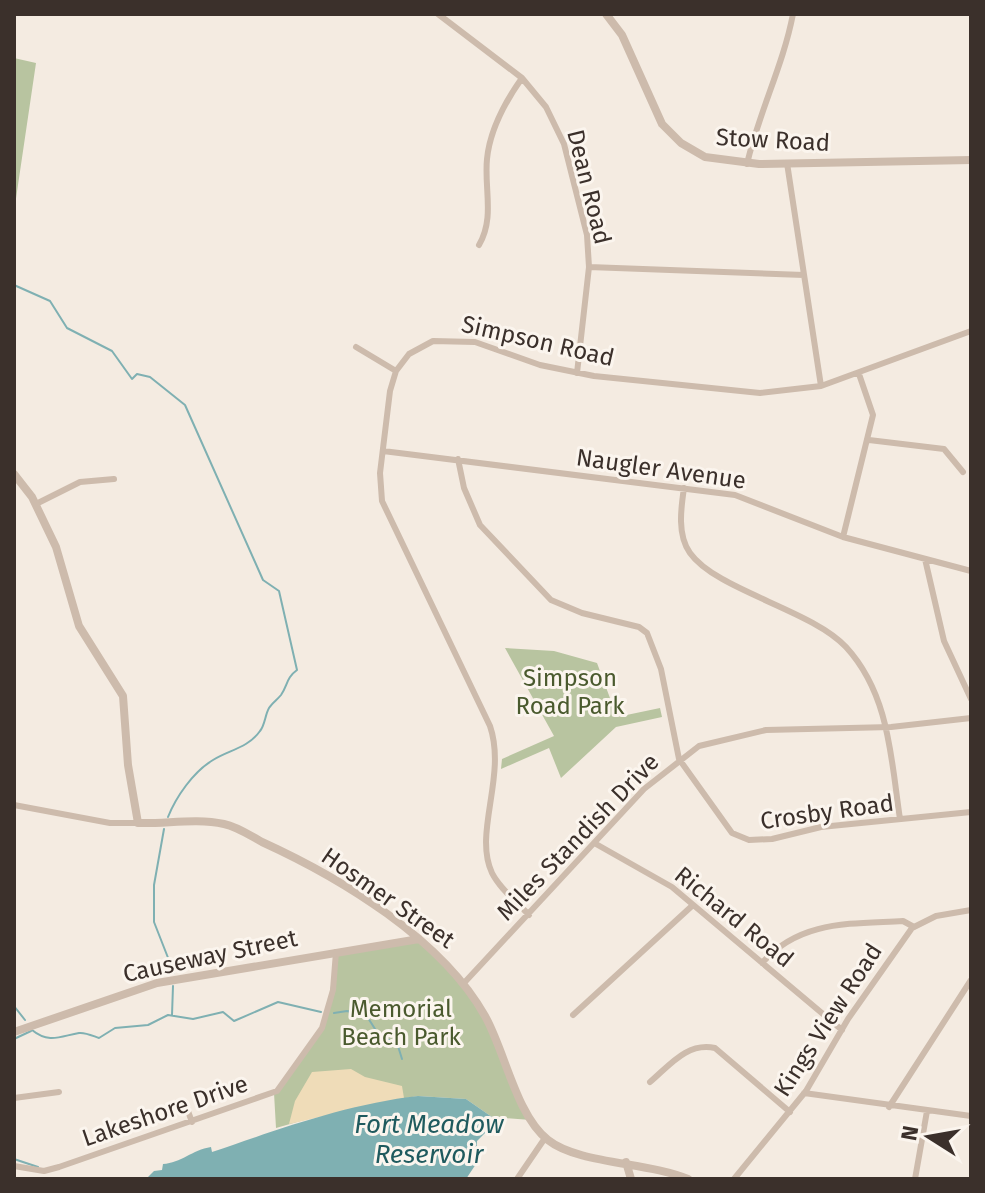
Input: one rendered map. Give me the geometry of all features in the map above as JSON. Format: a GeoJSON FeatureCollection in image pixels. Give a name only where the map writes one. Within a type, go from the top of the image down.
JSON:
{"type":"FeatureCollection","features":[{"type":"Feature","properties":{"kind":"street","name":"Dean Road"},"geometry":{"type":"LineString","coordinates":[[438,14],[522,78],[546,107],[564,144],[587,235],[589,267],[577,373]]}},
{"type":"Feature","properties":{"kind":"street","name":"Stow Road"},"geometry":{"type":"LineString","coordinates":[[607,14],[622,35],[654,112],[671,134],[705,157],[747,164],[971,160]]}},
{"type":"Feature","properties":{"kind":"street"},"geometry":{"type":"LineString","coordinates":[[747,164],[761,107],[785,57],[793,14]]}},
{"type":"Feature","properties":{"kind":"street"},"geometry":{"type":"LineString","coordinates":[[479,245],[487,232],[489,147],[497,122],[522,78]]}},
{"type":"Feature","properties":{"kind":"street"},"geometry":{"type":"LineString","coordinates":[[787,163],[821,386]]}},
{"type":"Feature","properties":{"kind":"street"},"geometry":{"type":"LineString","coordinates":[[589,267],[804,275]]}},
{"type":"Feature","properties":{"kind":"street","name":"Simpson Road"},"geometry":{"type":"LineString","coordinates":[[396,371],[421,346],[447,339],[475,342],[577,373],[746,392],[821,386],[971,331]]}},
{"type":"Feature","properties":{"kind":"street"},"geometry":{"type":"LineString","coordinates":[[356,347],[396,371],[388,404],[380,487],[387,514],[494,739],[497,766],[487,835],[488,862],[493,875],[529,915]]}},
{"type":"Feature","properties":{"kind":"street"},"geometry":{"type":"LineString","coordinates":[[843,537],[869,440],[872,404],[859,374]]}},
{"type":"Feature","properties":{"kind":"street"},"geometry":{"type":"LineString","coordinates":[[869,440],[944,449],[963,472]]}},
{"type":"Feature","properties":{"kind":"street","name":"Naugler Avenue"},"geometry":{"type":"LineString","coordinates":[[383,451],[746,498],[843,537],[971,571]]}},
{"type":"Feature","properties":{"kind":"street"},"geometry":{"type":"LineString","coordinates":[[458,459],[464,488],[480,525],[551,600],[582,613],[639,627],[647,633],[661,669],[679,759]]}},
{"type":"Feature","properties":{"kind":"street"},"geometry":{"type":"LineString","coordinates":[[14,474],[36,504],[61,559],[79,626],[123,696],[133,807],[138,823]]}},
{"type":"Feature","properties":{"kind":"street"},"geometry":{"type":"LineString","coordinates":[[36,504],[80,482],[114,479]]}},
{"type":"Feature","properties":{"kind":"street"},"geometry":{"type":"LineString","coordinates":[[684,488],[682,535],[690,553],[704,566],[845,645],[880,704],[888,727],[900,819]]}},
{"type":"Feature","properties":{"kind":"street"},"geometry":{"type":"LineString","coordinates":[[925,559],[944,641],[971,699]]}},
{"type":"Feature","properties":{"kind":"street","name":"Miles Standish Drive"},"geometry":{"type":"LineString","coordinates":[[464,983],[635,799],[679,759],[711,741],[766,730],[888,727],[971,718]]}},
{"type":"Feature","properties":{"kind":"street","name":"Crosby Road"},"geometry":{"type":"LineString","coordinates":[[679,759],[732,833],[749,840],[772,839],[821,827],[971,812]]}},
{"type":"Feature","properties":{"kind":"street","name":"Hosmer Street"},"geometry":{"type":"LineString","coordinates":[[14,805],[110,823],[207,822],[234,827],[319,871],[419,939],[464,983],[489,1022],[531,1120],[545,1138]]}},
{"type":"Feature","properties":{"kind":"street","name":"Richard Road"},"geometry":{"type":"LineString","coordinates":[[596,844],[653,875],[693,905],[842,1030]]}},
{"type":"Feature","properties":{"kind":"street"},"geometry":{"type":"LineString","coordinates":[[573,1015],[693,905]]}},
{"type":"Feature","properties":{"kind":"street"},"geometry":{"type":"LineString","coordinates":[[762,963],[778,944],[798,933],[903,921],[914,927],[936,916],[971,910]]}},
{"type":"Feature","properties":{"kind":"street","name":"Kings View Road"},"geometry":{"type":"LineString","coordinates":[[734,1179],[804,1093],[842,1030],[914,927]]}},
{"type":"Feature","properties":{"kind":"street","name":"Causeway Street"},"geometry":{"type":"LineString","coordinates":[[14,1032],[157,983],[419,939]]}},
{"type":"Feature","properties":{"kind":"street","name":"Lakeshore Drive"},"geometry":{"type":"LineString","coordinates":[[14,1166],[44,1171],[274,1093],[322,1028],[331,999],[336,952]]}},
{"type":"Feature","properties":{"kind":"street"},"geometry":{"type":"LineString","coordinates":[[889,1107],[971,980]]}},
{"type":"Feature","properties":{"kind":"street"},"geometry":{"type":"LineString","coordinates":[[650,1082],[692,1047],[703,1045],[715,1048],[790,1112]]}},
{"type":"Feature","properties":{"kind":"street"},"geometry":{"type":"LineString","coordinates":[[14,1098],[59,1092]]}},
{"type":"Feature","properties":{"kind":"street"},"geometry":{"type":"LineString","coordinates":[[804,1093],[971,1116]]}},
{"type":"Feature","properties":{"kind":"street"},"geometry":{"type":"LineString","coordinates":[[185,1103],[192,1122]]}},
{"type":"Feature","properties":{"kind":"street"},"geometry":{"type":"LineString","coordinates":[[915,1179],[927,1111]]}},
{"type":"Feature","properties":{"kind":"street"},"geometry":{"type":"LineString","coordinates":[[517,1179],[545,1138],[571,1152],[654,1167],[688,1179]]}},
{"type":"Feature","properties":{"kind":"street"},"geometry":{"type":"LineString","coordinates":[[626,1162],[631,1179]]}},
{"type":"Feature","properties":{"kind":"green space"},"geometry":{"type":"Polygon","coordinates":[[[14,58],[36,63],[14,212],[14,58]]]}},
{"type":"Feature","properties":{"kind":"green space","name":"Simpson Road Park"},"geometry":{"type":"Polygon","coordinates":[[[505,648],[554,651],[597,663],[617,717],[660,708],[662,717],[616,727],[561,778],[549,748],[501,769],[502,759],[554,736],[505,648]]]}},
{"type":"Feature","properties":{"kind":"green space","name":"Memorial Beach Park"},"geometry":{"type":"Polygon","coordinates":[[[419,939],[478,1004],[531,1120],[492,1117],[466,1099],[418,1096],[346,1108],[276,1128],[274,1093],[326,1019],[336,952],[419,939]]]}},
{"type":"Feature","properties":{"kind":"sand"},"geometry":{"type":"Polygon","coordinates":[[[351,1069],[365,1077],[402,1086],[404,1098],[289,1124],[295,1101],[312,1072],[351,1069]]]}},
{"type":"Feature","properties":{"kind":"water","name":"Fort Meadow Reservoir"},"geometry":{"type":"Polygon","coordinates":[[[418,1096],[466,1099],[492,1117],[490,1128],[477,1141],[476,1164],[466,1179],[146,1179],[154,1171],[162,1170],[163,1164],[204,1149],[211,1147],[212,1152],[338,1112],[418,1096]]]}},
{"type":"Feature","properties":{"kind":"waterway"},"geometry":{"type":"LineString","coordinates":[[14,285],[50,301],[67,328],[112,351],[132,379],[137,374],[150,377],[185,405],[263,580],[279,591],[297,670],[269,708],[262,729],[255,737],[199,771],[180,793],[168,817]]}},
{"type":"Feature","properties":{"kind":"waterway"},"geometry":{"type":"LineString","coordinates":[[164,829],[154,885],[154,922],[174,973]]}},
{"type":"Feature","properties":{"kind":"waterway"},"geometry":{"type":"LineString","coordinates":[[172,1015],[173,986]]}},
{"type":"Feature","properties":{"kind":"waterway"},"geometry":{"type":"LineString","coordinates":[[32,1030],[50,1038],[81,1033],[99,1038],[115,1028],[148,1025],[168,1015],[193,1019],[223,1012],[234,1021],[278,1002],[321,1012]]}},
{"type":"Feature","properties":{"kind":"waterway"},"geometry":{"type":"LineString","coordinates":[[14,1006],[25,1020]]}},
{"type":"Feature","properties":{"kind":"waterway"},"geometry":{"type":"LineString","coordinates":[[334,1013],[347,1011],[362,1015]]}},
{"type":"Feature","properties":{"kind":"waterway"},"geometry":{"type":"LineString","coordinates":[[368,1018],[377,1032],[398,1046],[402,1059]]}},
{"type":"Feature","properties":{"kind":"waterway"},"geometry":{"type":"LineString","coordinates":[[14,1039],[31,1031]]}},
{"type":"Feature","properties":{"kind":"waterway"},"geometry":{"type":"LineString","coordinates":[[14,1159],[38,1167]]}}]}
